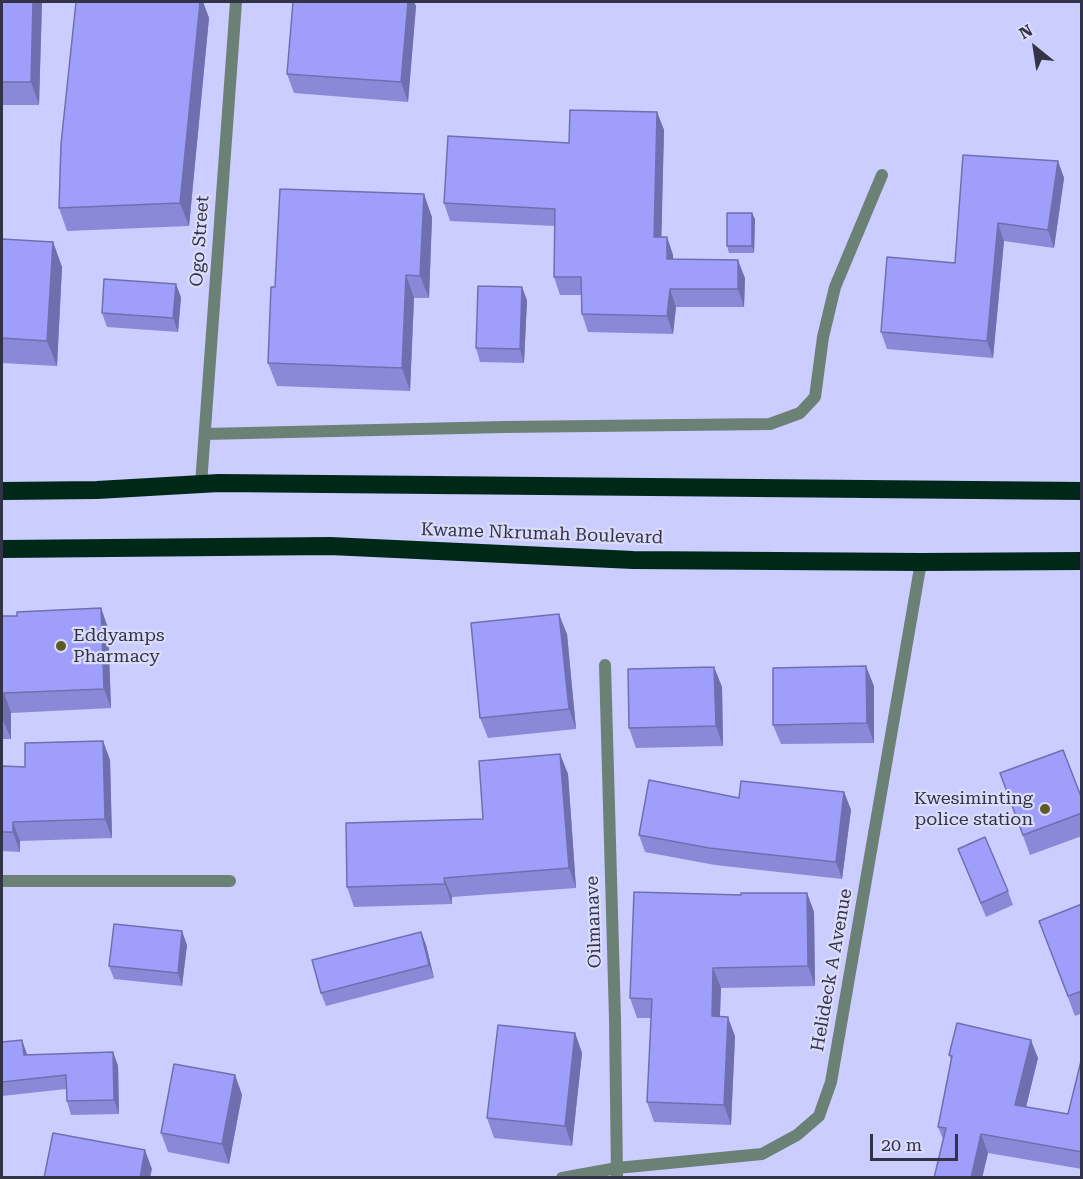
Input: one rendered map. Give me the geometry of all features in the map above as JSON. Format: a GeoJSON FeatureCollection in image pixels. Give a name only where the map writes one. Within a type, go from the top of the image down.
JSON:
{"type":"FeatureCollection","features":[{"type":"Feature","properties":{"kind":"highway"},"geometry":{"type":"LineString","coordinates":[[2,491],[97,490],[201,484],[1082,491]]}},
{"type":"Feature","properties":{"kind":"highway","name":"Kwame Nkrumah Boulevard"},"geometry":{"type":"LineString","coordinates":[[2,549],[330,546],[633,560],[1082,561]]}},
{"type":"Feature","properties":{"kind":"street","name":"Ogo Street"},"geometry":{"type":"LineString","coordinates":[[201,484],[236,2]]}},
{"type":"Feature","properties":{"kind":"street"},"geometry":{"type":"LineString","coordinates":[[205,434],[770,424],[800,413],[815,397],[823,337],[835,287],[882,176]]}},
{"type":"Feature","properties":{"kind":"street","name":"Helideck A Avenue"},"geometry":{"type":"LineString","coordinates":[[562,1178],[762,1154],[797,1135],[819,1116],[831,1082],[921,562]]}},
{"type":"Feature","properties":{"kind":"street","name":"Oilmanave"},"geometry":{"type":"LineString","coordinates":[[605,665],[617,1173]]}},
{"type":"Feature","properties":{"kind":"street"},"geometry":{"type":"LineString","coordinates":[[2,881],[230,881]]}},
{"type":"Feature","properties":{"kind":"building"},"geometry":{"type":"Polygon","coordinates":[[[2,2],[33,2],[31,82],[2,82],[2,2]]]}},
{"type":"Feature","properties":{"kind":"building"},"geometry":{"type":"Polygon","coordinates":[[[76,2],[200,2],[180,203],[59,208],[61,144],[76,2]]]}},
{"type":"Feature","properties":{"kind":"building"},"geometry":{"type":"Polygon","coordinates":[[[293,2],[408,2],[401,82],[287,74],[293,2]]]}},
{"type":"Feature","properties":{"kind":"building"},"geometry":{"type":"Polygon","coordinates":[[[570,110],[657,112],[654,237],[667,237],[667,259],[738,260],[738,289],[670,289],[667,316],[582,314],[581,277],[554,277],[555,209],[444,203],[448,136],[569,143],[570,110]]]}},
{"type":"Feature","properties":{"kind":"building"},"geometry":{"type":"Polygon","coordinates":[[[963,155],[1058,161],[1048,230],[998,223],[987,341],[881,332],[887,257],[955,263],[963,155]]]}},
{"type":"Feature","properties":{"kind":"building"},"geometry":{"type":"Polygon","coordinates":[[[280,189],[424,194],[420,276],[406,275],[402,368],[268,363],[271,287],[275,287],[280,189]]]}},
{"type":"Feature","properties":{"kind":"building"},"geometry":{"type":"Polygon","coordinates":[[[727,213],[752,213],[752,246],[727,246],[727,213]]]}},
{"type":"Feature","properties":{"kind":"building"},"geometry":{"type":"Polygon","coordinates":[[[2,239],[53,242],[47,341],[2,338],[2,239]]]}},
{"type":"Feature","properties":{"kind":"building"},"geometry":{"type":"Polygon","coordinates":[[[104,279],[176,284],[173,318],[102,313],[104,279]]]}},
{"type":"Feature","properties":{"kind":"building"},"geometry":{"type":"Polygon","coordinates":[[[478,286],[522,287],[520,349],[476,348],[478,286]]]}},
{"type":"Feature","properties":{"kind":"building"},"geometry":{"type":"Polygon","coordinates":[[[101,608],[104,689],[4,693],[2,720],[2,616],[17,616],[17,612],[101,608]]]}},
{"type":"Feature","properties":{"kind":"building"},"geometry":{"type":"Polygon","coordinates":[[[559,614],[569,709],[480,718],[471,623],[559,614]]]}},
{"type":"Feature","properties":{"kind":"building"},"geometry":{"type":"Polygon","coordinates":[[[866,666],[867,723],[773,725],[773,668],[866,666]]]}},
{"type":"Feature","properties":{"kind":"building"},"geometry":{"type":"Polygon","coordinates":[[[714,667],[716,726],[629,728],[628,669],[714,667]]]}},
{"type":"Feature","properties":{"kind":"building"},"geometry":{"type":"Polygon","coordinates":[[[103,741],[105,819],[13,822],[13,832],[2,832],[2,766],[25,767],[25,743],[103,741]]]}},
{"type":"Feature","properties":{"kind":"building"},"geometry":{"type":"Polygon","coordinates":[[[1063,750],[1082,799],[1082,813],[1023,835],[1000,773],[1063,750]]]}},
{"type":"Feature","properties":{"kind":"building"},"geometry":{"type":"Polygon","coordinates":[[[560,754],[569,868],[444,878],[445,884],[347,887],[346,823],[483,819],[479,761],[560,754]]]}},
{"type":"Feature","properties":{"kind":"building"},"geometry":{"type":"Polygon","coordinates":[[[649,780],[739,798],[741,781],[844,792],[836,862],[709,848],[639,835],[649,780]]]}},
{"type":"Feature","properties":{"kind":"building"},"geometry":{"type":"Polygon","coordinates":[[[985,837],[1008,891],[981,903],[958,849],[985,837]]]}},
{"type":"Feature","properties":{"kind":"building"},"geometry":{"type":"Polygon","coordinates":[[[634,892],[741,895],[741,893],[807,893],[808,966],[713,968],[712,1016],[728,1017],[724,1105],[647,1102],[652,999],[630,998],[634,892]]]}},
{"type":"Feature","properties":{"kind":"building"},"geometry":{"type":"Polygon","coordinates":[[[1082,904],[1082,991],[1068,996],[1039,921],[1082,904]]]}},
{"type":"Feature","properties":{"kind":"building"},"geometry":{"type":"Polygon","coordinates":[[[114,924],[182,931],[178,973],[109,966],[114,924]]]}},
{"type":"Feature","properties":{"kind":"building"},"geometry":{"type":"Polygon","coordinates":[[[421,932],[429,965],[321,993],[312,960],[421,932]]]}},
{"type":"Feature","properties":{"kind":"building"},"geometry":{"type":"Polygon","coordinates":[[[957,1023],[1031,1040],[1015,1105],[1068,1114],[1082,1057],[1082,1152],[981,1134],[971,1178],[934,1178],[946,1128],[938,1127],[952,1056],[949,1055],[957,1023]]]}},
{"type":"Feature","properties":{"kind":"building"},"geometry":{"type":"Polygon","coordinates":[[[498,1025],[575,1033],[565,1126],[487,1118],[498,1025]]]}},
{"type":"Feature","properties":{"kind":"building"},"geometry":{"type":"Polygon","coordinates":[[[22,1040],[24,1055],[113,1052],[114,1100],[67,1101],[66,1075],[2,1082],[2,1042],[22,1040]]]}},
{"type":"Feature","properties":{"kind":"building"},"geometry":{"type":"Polygon","coordinates":[[[174,1064],[235,1075],[222,1144],[161,1133],[174,1064]]]}},
{"type":"Feature","properties":{"kind":"building"},"geometry":{"type":"Polygon","coordinates":[[[53,1133],[145,1150],[140,1178],[44,1178],[53,1133]]]}},
{"type":"Feature","properties":{"kind":"place","name":"Eddyamps Pharmacy"},"geometry":{"type":"Point","coordinates":[61,646]}},
{"type":"Feature","properties":{"kind":"place","name":"Kwesiminting police station"},"geometry":{"type":"Point","coordinates":[1045,809]}}]}
